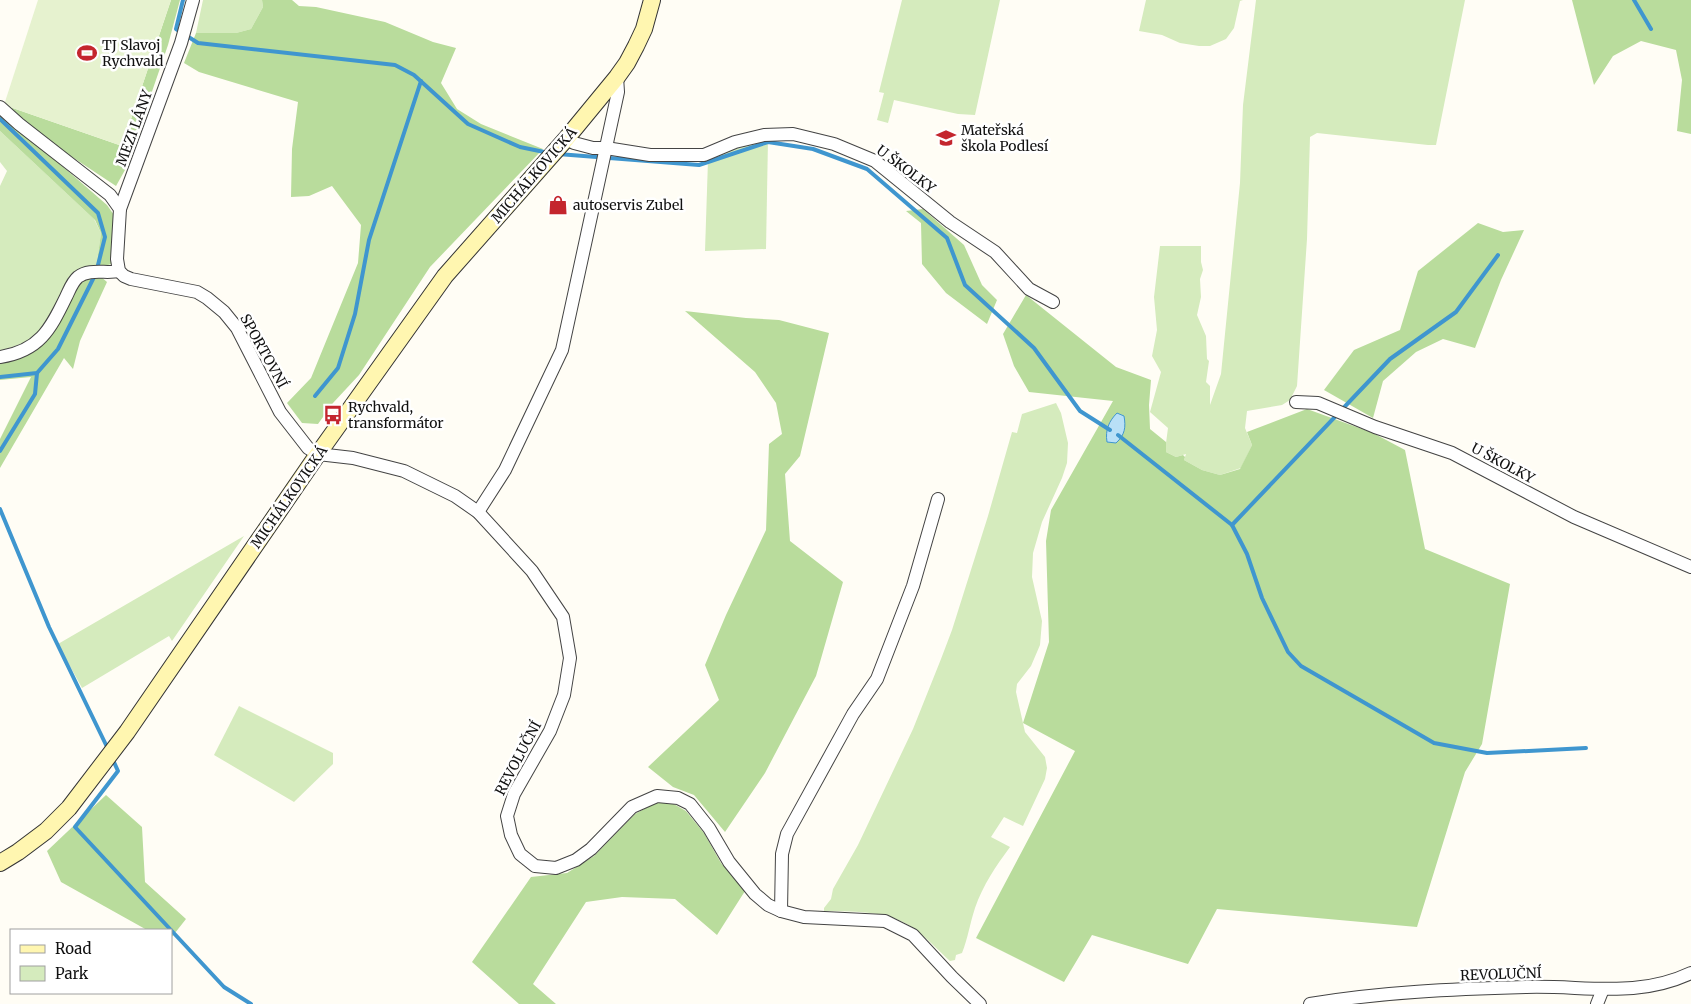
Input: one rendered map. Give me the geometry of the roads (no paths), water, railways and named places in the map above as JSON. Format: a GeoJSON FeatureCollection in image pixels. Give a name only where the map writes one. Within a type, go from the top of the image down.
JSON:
{"type":"FeatureCollection","features":[{"type":"Feature","properties":{"kind":"street","name":"MEZI LÁNY"},"geometry":{"type":"LineString","coordinates":[[120,209],[181,43],[193,0]]}},
{"type":"Feature","properties":{"kind":"street","name":"MICHÁLKOVICKÁ"},"geometry":{"type":"LineString","coordinates":[[0,863],[46,831],[69,808],[126,732],[318,454],[445,276],[566,139],[617,77],[636,46],[644,28],[652,0]]}},
{"type":"Feature","properties":{"kind":"street"},"geometry":{"type":"LineString","coordinates":[[478,512],[505,470],[562,350],[618,92],[617,77]]}},
{"type":"Feature","properties":{"kind":"street"},"geometry":{"type":"LineString","coordinates":[[0,107],[110,196],[120,209],[117,259],[114,272]]}},
{"type":"Feature","properties":{"kind":"street","name":"U ŠKOLKY"},"geometry":{"type":"LineString","coordinates":[[566,139],[593,148],[606,148],[650,155],[704,155],[735,142],[774,134],[793,134],[834,144],[875,161],[950,222],[995,252],[1029,289],[1053,302]]}},
{"type":"Feature","properties":{"kind":"street","name":"SPORTOVNÍ"},"geometry":{"type":"LineString","coordinates":[[0,357],[28,348],[42,338],[52,325],[73,282],[78,277],[92,272],[114,272],[131,279],[197,292],[224,312],[237,328],[280,412],[308,448],[318,454]]}},
{"type":"Feature","properties":{"kind":"street","name":"U ŠKOLKY"},"geometry":{"type":"LineString","coordinates":[[1296,402],[1318,402],[1375,427],[1452,453],[1574,517],[1691,567]]}},
{"type":"Feature","properties":{"kind":"street","name":"REVOLUČNÍ"},"geometry":{"type":"LineString","coordinates":[[318,454],[353,458],[404,471],[455,496],[478,512],[532,571],[563,617],[570,658],[564,695],[550,732],[514,794],[507,816],[511,835],[520,854],[535,866],[556,868],[576,860],[591,849],[632,807],[657,796],[678,798],[690,804],[709,828],[729,862],[755,894],[768,905],[804,918],[885,922],[913,935],[980,1004]]}},
{"type":"Feature","properties":{"kind":"street"},"geometry":{"type":"LineString","coordinates":[[781,911],[782,854],[787,834],[853,714],[877,679],[913,586],[938,499]]}},
{"type":"Feature","properties":{"kind":"street","name":"REVOLUČNÍ"},"geometry":{"type":"LineString","coordinates":[[1310,1004],[1412,992],[1528,987],[1636,989],[1664,983],[1691,973]]}},
{"type":"Feature","properties":{"kind":"street"},"geometry":{"type":"LineString","coordinates":[[1597,1004],[1603,989]]}},
{"type":"Feature","properties":{"kind":"water"},"geometry":{"type":"Polygon","coordinates":[[[1117,413],[1124,416],[1124,431],[1116,443],[1107,442],[1108,426],[1117,413]]]}},
{"type":"Feature","properties":{"kind":"waterway"},"geometry":{"type":"LineString","coordinates":[[183,0],[176,29],[198,43],[395,65],[414,75],[468,124],[520,147],[549,153]]}},
{"type":"Feature","properties":{"kind":"waterway"},"geometry":{"type":"LineString","coordinates":[[1634,0],[1651,29]]}},
{"type":"Feature","properties":{"kind":"waterway"},"geometry":{"type":"LineString","coordinates":[[315,396],[338,368],[355,314],[369,240],[421,81]]}},
{"type":"Feature","properties":{"kind":"waterway"},"geometry":{"type":"LineString","coordinates":[[0,119],[98,213],[105,237],[96,273],[58,349],[37,373],[0,377]]}},
{"type":"Feature","properties":{"kind":"waterway"},"geometry":{"type":"LineString","coordinates":[[558,154],[699,165],[768,142],[813,149],[867,169],[947,238],[965,285],[1034,348],[1080,411],[1110,430]]}},
{"type":"Feature","properties":{"kind":"waterway"},"geometry":{"type":"LineString","coordinates":[[1232,525],[1390,359],[1456,312],[1498,255]]}},
{"type":"Feature","properties":{"kind":"waterway"},"geometry":{"type":"LineString","coordinates":[[0,451],[35,394],[37,373]]}},
{"type":"Feature","properties":{"kind":"waterway"},"geometry":{"type":"LineString","coordinates":[[1118,435],[1232,525],[1247,554],[1262,598],[1288,652],[1301,666],[1434,743],[1487,753],[1586,748]]}},
{"type":"Feature","properties":{"kind":"waterway"},"geometry":{"type":"LineString","coordinates":[[0,509],[49,627],[108,749]]}},
{"type":"Feature","properties":{"kind":"waterway"},"geometry":{"type":"LineString","coordinates":[[113,760],[118,771],[75,827],[170,929]]}},
{"type":"Feature","properties":{"kind":"waterway"},"geometry":{"type":"LineString","coordinates":[[172,931],[224,987],[251,1004]]}},
{"type":"Feature","properties":{"kind":"place","name":"TJ Slavoj Rychvald"},"geometry":{"type":"Point","coordinates":[87,53]}},
{"type":"Feature","properties":{"kind":"place","name":"Mateřská škola Podlesí"},"geometry":{"type":"Point","coordinates":[946,138]}},
{"type":"Feature","properties":{"kind":"place","name":"autoservis Zubel"},"geometry":{"type":"Point","coordinates":[558,205]}},
{"type":"Feature","properties":{"kind":"place","name":"Rychvald, transformátor"},"geometry":{"type":"Point","coordinates":[333,415]}}]}
